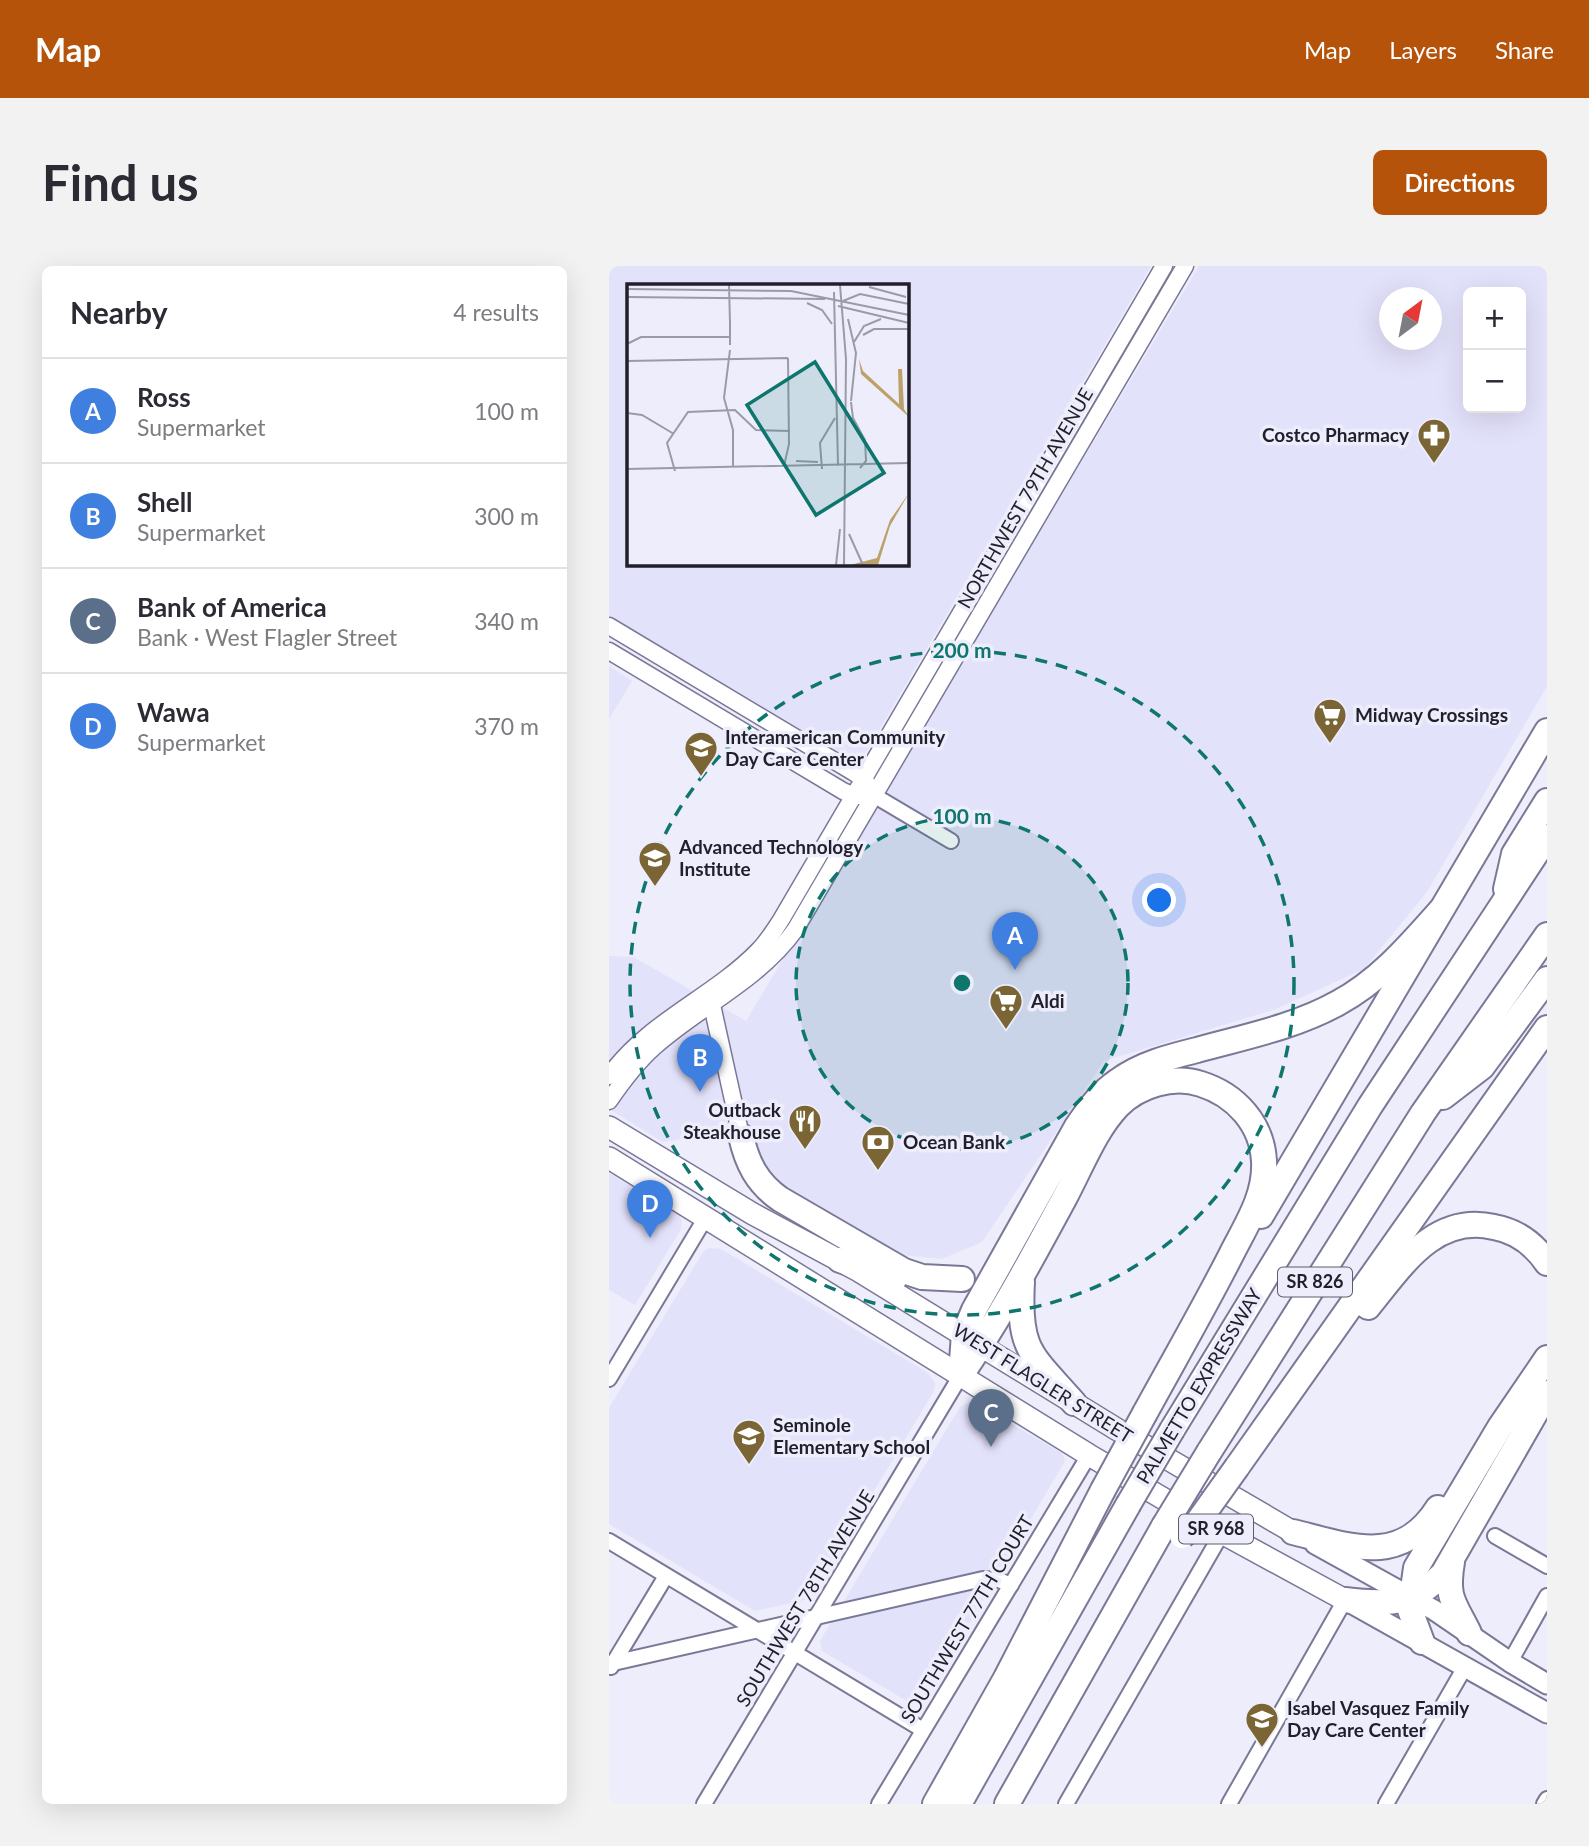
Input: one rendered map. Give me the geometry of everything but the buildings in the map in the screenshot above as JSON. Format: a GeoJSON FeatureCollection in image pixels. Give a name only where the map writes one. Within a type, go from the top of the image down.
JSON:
{"type":"FeatureCollection","features":[{"type":"Feature","properties":{"kind":"highway"},"geometry":{"type":"LineString","coordinates":[[1210,1296],[1271,1200],[1547,731]]}},
{"type":"Feature","properties":{"kind":"highway"},"geometry":{"type":"LineString","coordinates":[[1501,907],[1514,854],[1547,801]]}},
{"type":"Feature","properties":{"kind":"highway","name":"PALMETTO EXPRESSWAY"},"geometry":{"type":"LineString","coordinates":[[959,1804],[1172,1430],[1348,1141],[1547,837]]}},
{"type":"Feature","properties":{"kind":"highway"},"geometry":{"type":"LineString","coordinates":[[961,1376],[973,1340],[974,1310],[1076,1128],[1093,1104],[1118,1081],[1141,1067],[1287,1024],[1336,1004],[1396,960],[1440,911]]}},
{"type":"Feature","properties":{"kind":"highway","name":"SR 826"},"geometry":{"type":"LineString","coordinates":[[1007,1804],[1141,1566],[1173,1531],[1209,1452],[1423,1112],[1547,935]]}},
{"type":"Feature","properties":{"kind":"highway"},"geometry":{"type":"LineString","coordinates":[[1423,1112],[1482,1067],[1547,979]]}},
{"type":"Feature","properties":{"kind":"highway"},"geometry":{"type":"LineString","coordinates":[[1173,1531],[1197,1523],[1547,1028]]}},
{"type":"Feature","properties":{"kind":"highway"},"geometry":{"type":"LineString","coordinates":[[935,1804],[1006,1678],[1103,1490],[1257,1205],[1264,1161],[1255,1129],[1235,1101],[1219,1090],[1198,1083],[1178,1081],[1149,1086],[1131,1095],[1112,1114],[1095,1141],[1023,1276],[973,1340]]}},
{"type":"Feature","properties":{"kind":"highway"},"geometry":{"type":"LineString","coordinates":[[741,1136],[753,1173],[780,1199],[904,1270],[922,1277],[962,1279]]}},
{"type":"Feature","properties":{"kind":"highway"},"geometry":{"type":"LineString","coordinates":[[1290,1392],[1319,1366],[1410,1256],[1437,1234],[1466,1225],[1502,1228],[1525,1240],[1547,1263]]}},
{"type":"Feature","properties":{"kind":"highway"},"geometry":{"type":"LineString","coordinates":[[840,1260],[907,1283],[925,1287],[947,1285],[980,1269],[1013,1242]]}},
{"type":"Feature","properties":{"kind":"highway"},"geometry":{"type":"LineString","coordinates":[[1023,1276],[1021,1321],[1025,1342],[1038,1363],[1074,1403]]}},
{"type":"Feature","properties":{"kind":"highway"},"geometry":{"type":"LineString","coordinates":[[1422,1642],[1410,1610],[1416,1569],[1500,1427],[1547,1358]]}},
{"type":"Feature","properties":{"kind":"highway"},"geometry":{"type":"LineString","coordinates":[[1345,1600],[1387,1604],[1412,1597],[1433,1585],[1453,1558],[1547,1393]]}},
{"type":"Feature","properties":{"kind":"highway"},"geometry":{"type":"LineString","coordinates":[[1293,1532],[1347,1546],[1388,1547],[1403,1542],[1425,1527],[1439,1506],[1467,1482]]}},
{"type":"Feature","properties":{"kind":"highway"},"geometry":{"type":"LineString","coordinates":[[1453,1558],[1449,1583],[1450,1599],[1469,1633]]}},
{"type":"Feature","properties":{"kind":"main road","name":"WEST FLAGLER STREET"},"geometry":{"type":"LineString","coordinates":[[609,1127],[753,1214],[840,1260],[1074,1403],[1293,1532],[1412,1597],[1547,1684]]}},
{"type":"Feature","properties":{"kind":"main road","name":"WEST FLAGLER STREET"},"geometry":{"type":"LineString","coordinates":[[609,1158],[1089,1455],[1222,1533],[1547,1713]]}},
{"type":"Feature","properties":{"kind":"main road"},"geometry":{"type":"LineString","coordinates":[[1465,1667],[1501,1667],[1510,1662]]}},
{"type":"Feature","properties":{"kind":"street","name":"NORTHWEST 79TH AVENUE"},"geometry":{"type":"LineString","coordinates":[[609,1101],[646,1055],[763,945],[787,911],[1164,266]]}},
{"type":"Feature","properties":{"kind":"street","name":"NORTHWEST 79TH AVENUE"},"geometry":{"type":"LineString","coordinates":[[609,1076],[639,1041],[689,1012],[712,1005],[754,974],[792,935],[1185,266]]}},
{"type":"Feature","properties":{"kind":"street"},"geometry":{"type":"LineString","coordinates":[[1059,446],[1073,457]]}},
{"type":"Feature","properties":{"kind":"street"},"geometry":{"type":"LineString","coordinates":[[609,626],[864,779],[875,796],[951,841]]}},
{"type":"Feature","properties":{"kind":"street"},"geometry":{"type":"LineString","coordinates":[[609,651],[854,796],[875,796]]}},
{"type":"Feature","properties":{"kind":"street"},"geometry":{"type":"LineString","coordinates":[[712,1005],[741,1136]]}},
{"type":"Feature","properties":{"kind":"street"},"geometry":{"type":"LineString","coordinates":[[609,1379],[706,1217]]}},
{"type":"Feature","properties":{"kind":"street","name":"SOUTHWEST 78TH AVENUE"},"geometry":{"type":"LineString","coordinates":[[704,1804],[961,1376]]}},
{"type":"Feature","properties":{"kind":"street","name":"SOUTHWEST 77TH COURT"},"geometry":{"type":"LineString","coordinates":[[879,1804],[1089,1455]]}},
{"type":"Feature","properties":{"kind":"street"},"geometry":{"type":"LineString","coordinates":[[1066,1804],[1222,1533]]}},
{"type":"Feature","properties":{"kind":"street"},"geometry":{"type":"LineString","coordinates":[[1495,1536],[1547,1566]]}},
{"type":"Feature","properties":{"kind":"street"},"geometry":{"type":"LineString","coordinates":[[609,1541],[923,1730]]}},
{"type":"Feature","properties":{"kind":"street"},"geometry":{"type":"LineString","coordinates":[[611,1665],[666,1576]]}},
{"type":"Feature","properties":{"kind":"street"},"geometry":{"type":"LineString","coordinates":[[611,1665],[983,1579],[999,1580],[1011,1585]]}},
{"type":"Feature","properties":{"kind":"street"},"geometry":{"type":"LineString","coordinates":[[1510,1662],[1547,1596]]}},
{"type":"Feature","properties":{"kind":"street"},"geometry":{"type":"LineString","coordinates":[[1229,1804],[1345,1600]]}},
{"type":"Feature","properties":{"kind":"street"},"geometry":{"type":"LineString","coordinates":[[1386,1804],[1465,1667]]}},
{"type":"Feature","properties":{"kind":"street"},"geometry":{"type":"LineString","coordinates":[[1544,1804],[1547,1799]]}},
{"type":"Feature","properties":{"kind":"shaded area"},"geometry":{"type":"Polygon","coordinates":[[[609,266],[1151,266],[868,749],[860,759],[850,759],[609,615],[609,266]]]}},
{"type":"Feature","properties":{"kind":"shaded area"},"geometry":{"type":"Polygon","coordinates":[[[1199,266],[1547,266],[1547,686],[1427,892],[1364,969],[1276,1009],[1104,1061],[982,1242],[942,1259],[880,1253],[772,1190],[749,1127],[663,1142],[609,1109],[609,956],[633,957],[746,1021],[1199,266]]]}},
{"type":"Feature","properties":{"kind":"shaded area"},"geometry":{"type":"Polygon","coordinates":[[[609,666],[632,681],[609,719],[609,666]]]}},
{"type":"Feature","properties":{"kind":"shaded area"},"geometry":{"type":"Polygon","coordinates":[[[609,1173],[679,1215],[682,1221],[681,1229],[635,1305],[609,1290],[609,1173]]]}},
{"type":"Feature","properties":{"kind":"shaded area","name":"Seminole Elementary School"},"geometry":{"type":"Polygon","coordinates":[[[709,1248],[721,1249],[928,1373],[935,1383],[934,1391],[809,1599],[755,1611],[609,1524],[609,1408],[703,1252],[709,1248]]]}},
{"type":"Feature","properties":{"kind":"shaded area"},"geometry":{"type":"Polygon","coordinates":[[[972,1401],[1062,1453],[1065,1461],[926,1697],[917,1705],[822,1651],[820,1641],[960,1407],[972,1401]]]}},
{"type":"Feature","properties":{"kind":"place","name":"Costco Pharmacy"},"geometry":{"type":"Point","coordinates":[1434,465]}},
{"type":"Feature","properties":{"kind":"place","name":"Midway Crossings"},"geometry":{"type":"Point","coordinates":[1330,745]}},
{"type":"Feature","properties":{"kind":"place","name":"Interamerican Community Day Care Center"},"geometry":{"type":"Point","coordinates":[701,778]}},
{"type":"Feature","properties":{"kind":"place","name":"Advanced Technology Institute"},"geometry":{"type":"Point","coordinates":[655,888]}},
{"type":"Feature","properties":{"kind":"place","name":"Ross"},"geometry":{"type":"Point","coordinates":[1015,970]}},
{"type":"Feature","properties":{"kind":"place","name":"Aldi"},"geometry":{"type":"Point","coordinates":[1006,1031]}},
{"type":"Feature","properties":{"kind":"place","name":"Shell"},"geometry":{"type":"Point","coordinates":[700,1092]}},
{"type":"Feature","properties":{"kind":"place","name":"Outback Steakhouse"},"geometry":{"type":"Point","coordinates":[805,1151]}},
{"type":"Feature","properties":{"kind":"place","name":"Ocean Bank"},"geometry":{"type":"Point","coordinates":[878,1172]}},
{"type":"Feature","properties":{"kind":"place","name":"Wawa"},"geometry":{"type":"Point","coordinates":[650,1238]}},
{"type":"Feature","properties":{"kind":"place","name":"Bank of America"},"geometry":{"type":"Point","coordinates":[991,1447]}},
{"type":"Feature","properties":{"kind":"place","name":"Seminole Elementary School"},"geometry":{"type":"Point","coordinates":[749,1466]}},
{"type":"Feature","properties":{"kind":"place","name":"Isabel Vasquez Family Day Care Center"},"geometry":{"type":"Point","coordinates":[1262,1749]}}]}
